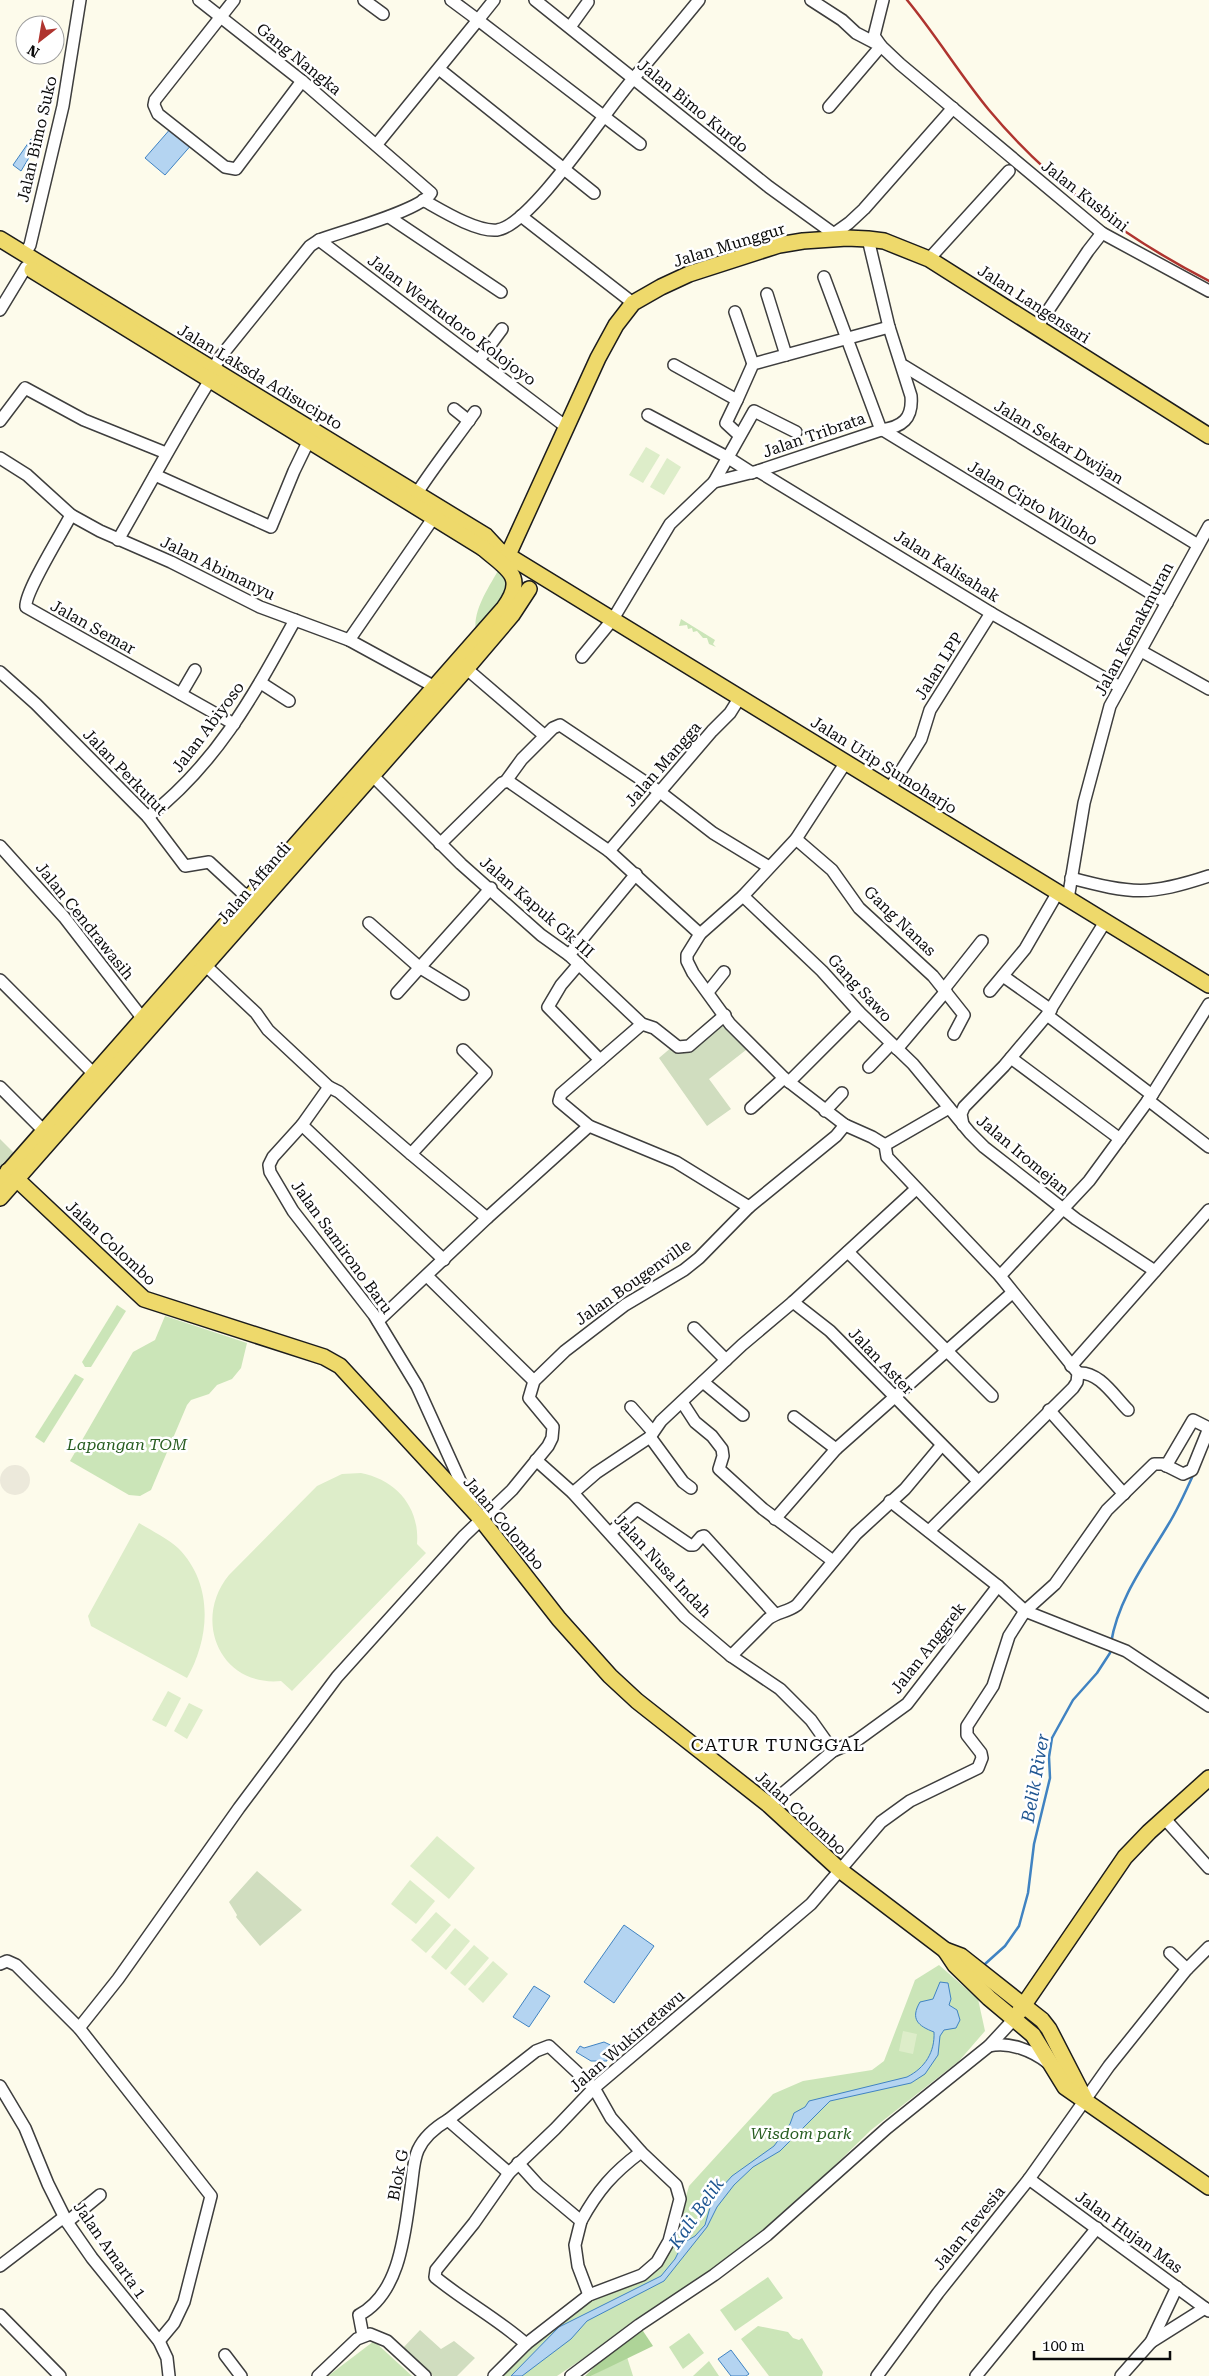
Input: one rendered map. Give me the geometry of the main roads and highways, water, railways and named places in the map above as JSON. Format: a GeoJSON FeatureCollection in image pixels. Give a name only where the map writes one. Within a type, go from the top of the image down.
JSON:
{"type":"FeatureCollection","features":[{"type":"Feature","properties":{"kind":"main road","name":"Jalan Langensari"},"geometry":{"type":"LineString","coordinates":[[830,236],[884,241],[929,260],[1209,436]]}},
{"type":"Feature","properties":{"kind":"main road","name":"Jalan Munggur"},"geometry":{"type":"LineString","coordinates":[[510,556],[565,426],[602,350],[616,325],[633,304],[661,287],[689,274],[779,246],[830,236]]}},
{"type":"Feature","properties":{"kind":"main road","name":"Jalan Laksda Adisucipto"},"geometry":{"type":"LineString","coordinates":[[0,238],[26,260],[352,460],[434,517],[483,548],[510,556]]}},
{"type":"Feature","properties":{"kind":"main road","name":"Jalan Laksda Adisucipto"},"geometry":{"type":"LineString","coordinates":[[0,251],[26,260]]}},
{"type":"Feature","properties":{"kind":"main road","name":"Jalan Laksda Adisucipto"},"geometry":{"type":"LineString","coordinates":[[212,374],[309,440],[417,494],[489,538],[510,556],[541,575]]}},
{"type":"Feature","properties":{"kind":"main road"},"geometry":{"type":"LineString","coordinates":[[483,548],[510,571],[515,580],[516,588],[504,608]]}},
{"type":"Feature","properties":{"kind":"main road"},"geometry":{"type":"LineString","coordinates":[[510,556],[526,571],[529,588]]}},
{"type":"Feature","properties":{"kind":"main road","name":"Jalan Urip Sumoharjo"},"geometry":{"type":"LineString","coordinates":[[541,575],[1209,985]]}},
{"type":"Feature","properties":{"kind":"main road"},"geometry":{"type":"LineString","coordinates":[[504,608],[529,588],[546,583],[557,584]]}},
{"type":"Feature","properties":{"kind":"main road","name":"Jalan Affandi"},"geometry":{"type":"LineString","coordinates":[[8,1177],[147,1023],[462,665],[512,615],[529,588]]}},
{"type":"Feature","properties":{"kind":"main road","name":"Jalan Affandi"},"geometry":{"type":"LineString","coordinates":[[368,771],[435,686],[462,665],[504,608]]}},
{"type":"Feature","properties":{"kind":"main road","name":"Jalan Affandi"},"geometry":{"type":"LineString","coordinates":[[0,1198],[8,1177],[44,1131],[94,1074],[205,966],[253,902]]}},
{"type":"Feature","properties":{"kind":"main road","name":"Jalan Colombo"},"geometry":{"type":"LineString","coordinates":[[8,1177],[144,1299],[166,1308],[324,1356],[334,1363],[477,1515],[559,1619],[610,1676],[637,1701],[769,1805],[841,1872],[945,1950],[961,1956],[1024,2005],[1047,2026],[1085,2099]]}},
{"type":"Feature","properties":{"kind":"main road"},"geometry":{"type":"LineString","coordinates":[[1014,2018],[1113,1873],[1140,1840],[1209,1778]]}},
{"type":"Feature","properties":{"kind":"main road","name":"Jalan Colombo"},"geometry":{"type":"LineString","coordinates":[[945,1950],[955,1965],[1033,2035],[1065,2087],[1085,2099],[1209,2187]]}},
{"type":"Feature","properties":{"kind":"water"},"geometry":{"type":"Polygon","coordinates":[[[172,127],[193,143],[165,175],[145,158],[172,127]]]}},
{"type":"Feature","properties":{"kind":"water"},"geometry":{"type":"Polygon","coordinates":[[[31,139],[36,141],[33,151],[21,171],[13,165],[31,139]]]}},
{"type":"Feature","properties":{"kind":"water"},"geometry":{"type":"Polygon","coordinates":[[[624,1925],[654,1946],[614,2003],[584,1982],[624,1925]]]}},
{"type":"Feature","properties":{"kind":"water"},"geometry":{"type":"Polygon","coordinates":[[[940,1982],[948,1983],[951,1999],[949,2005],[957,2010],[960,2020],[956,2028],[944,2030],[940,2036],[938,2055],[925,2074],[911,2083],[830,2101],[780,2151],[753,2167],[734,2185],[717,2207],[707,2227],[664,2281],[587,2321],[571,2339],[522,2376],[511,2376],[559,2327],[661,2276],[675,2259],[683,2243],[695,2236],[705,2225],[711,2204],[723,2186],[732,2176],[774,2146],[790,2124],[794,2113],[805,2107],[809,2101],[907,2077],[919,2069],[931,2053],[934,2032],[917,2021],[917,2008],[920,2002],[933,1999],[940,1982]]]}},
{"type":"Feature","properties":{"kind":"water"},"geometry":{"type":"Polygon","coordinates":[[[534,1986],[550,1996],[529,2027],[513,2017],[534,1986]]]}},
{"type":"Feature","properties":{"kind":"water"},"geometry":{"type":"Polygon","coordinates":[[[604,2042],[619,2049],[614,2057],[607,2058],[607,2061],[591,2061],[576,2052],[580,2046],[584,2048],[604,2042]]]}},
{"type":"Feature","properties":{"kind":"water"},"geometry":{"type":"Polygon","coordinates":[[[731,2350],[749,2374],[746,2376],[731,2376],[718,2359],[731,2350]]]}},
{"type":"Feature","properties":{"kind":"waterway","name":"Belik River"},"geometry":{"type":"LineString","coordinates":[[1111,1643],[1126,1596],[1175,1513],[1194,1473]]}},
{"type":"Feature","properties":{"kind":"waterway","name":"Belik River"},"geometry":{"type":"LineString","coordinates":[[985,1964],[1005,1946],[1019,1926],[1028,1893],[1034,1844],[1050,1778],[1049,1757],[1052,1738],[1073,1700],[1097,1673],[1110,1653],[1111,1648]]}},
{"type":"Feature","properties":{"kind":"railway"},"geometry":{"type":"LineString","coordinates":[[907,0],[989,110],[1037,161],[1090,206],[1119,227],[1209,281]]}},
{"type":"Feature","properties":{"kind":"district","name":"CATUR TUNGGAL"},"geometry":{"type":"Point","coordinates":[778,1744]}},
{"type":"Feature","properties":{"kind":"park label","name":"Lapangan TOM"},"geometry":{"type":"Point","coordinates":[127,1444]}},
{"type":"Feature","properties":{"kind":"park label","name":"Wisdom park"},"geometry":{"type":"Point","coordinates":[801,2133]}},
{"type":"Feature","properties":{"kind":"water label","name":"Kali Belik"},"geometry":{"type":"Point","coordinates":[696,2213]}}]}
